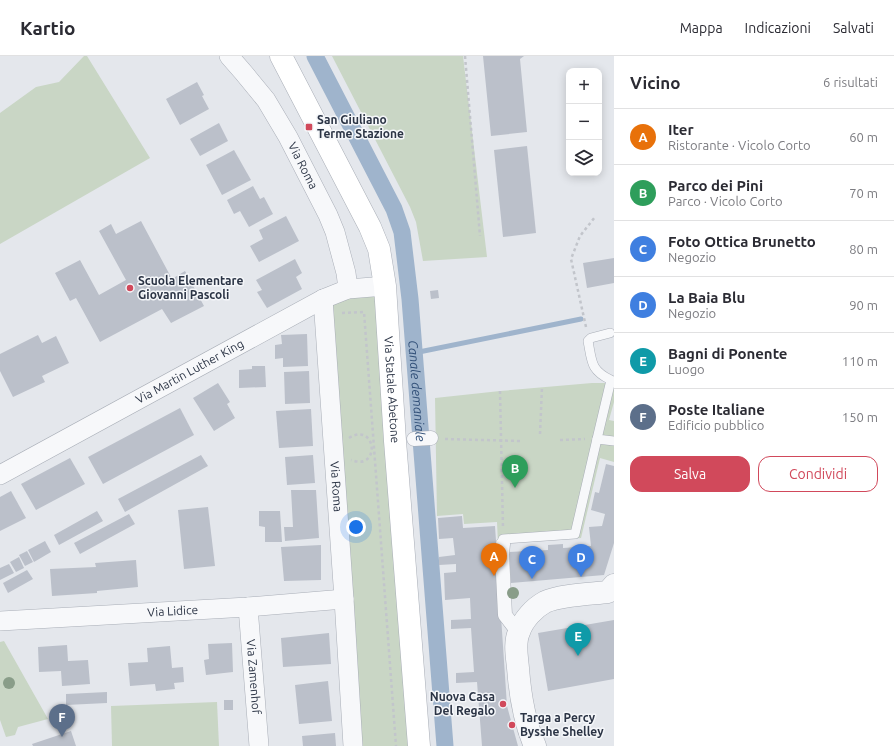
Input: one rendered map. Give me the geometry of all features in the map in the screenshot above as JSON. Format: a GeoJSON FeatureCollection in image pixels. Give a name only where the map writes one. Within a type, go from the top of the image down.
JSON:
{"type":"FeatureCollection","features":[{"type":"Feature","properties":{"kind":"main road","name":"Via Statale Abetone"},"geometry":{"type":"LineString","coordinates":[[281,56],[370,227],[379,249],[385,286],[395,441],[419,746]]}},
{"type":"Feature","properties":{"kind":"street","name":"Via Roma"},"geometry":{"type":"LineString","coordinates":[[229,56],[266,100],[288,137],[328,215],[335,232],[346,273],[348,289]]}},
{"type":"Feature","properties":{"kind":"street","name":"Via Martin Luther King"},"geometry":{"type":"LineString","coordinates":[[0,475],[323,299],[348,289],[385,286]]}},
{"type":"Feature","properties":{"kind":"street","name":"Via Roma"},"geometry":{"type":"LineString","coordinates":[[323,299],[353,746]]}},
{"type":"Feature","properties":{"kind":"street"},"geometry":{"type":"LineString","coordinates":[[414,439],[432,438]]}},
{"type":"Feature","properties":{"kind":"street"},"geometry":{"type":"LineString","coordinates":[[503,542],[502,554],[505,615],[518,632]]}},
{"type":"Feature","properties":{"kind":"street"},"geometry":{"type":"LineString","coordinates":[[534,746],[527,728],[520,690],[516,651],[518,632],[528,616],[544,603],[554,599],[608,592],[614,586]]}},
{"type":"Feature","properties":{"kind":"street","name":"Via Lidice"},"geometry":{"type":"LineString","coordinates":[[0,621],[248,607],[344,599]]}},
{"type":"Feature","properties":{"kind":"street","name":"Via Zamenhof"},"geometry":{"type":"LineString","coordinates":[[248,607],[259,746]]}},
{"type":"Feature","properties":{"kind":"lane"},"geometry":{"type":"LineString","coordinates":[[503,542],[575,534],[611,380],[602,376],[596,370],[592,361],[588,341],[591,338],[610,333]]}},
{"type":"Feature","properties":{"kind":"lane"},"geometry":{"type":"LineString","coordinates":[[596,439],[614,441]]}},
{"type":"Feature","properties":{"kind":"path"},"geometry":{"type":"LineString","coordinates":[[464,56],[480,236]]}},
{"type":"Feature","properties":{"kind":"path"},"geometry":{"type":"LineString","coordinates":[[588,341],[571,259],[580,236],[595,217]]}},
{"type":"Feature","properties":{"kind":"path"},"geometry":{"type":"LineString","coordinates":[[340,314],[364,312],[396,746]]}},
{"type":"Feature","properties":{"kind":"path"},"geometry":{"type":"LineString","coordinates":[[540,434],[542,387]]}},
{"type":"Feature","properties":{"kind":"path"},"geometry":{"type":"LineString","coordinates":[[500,391],[503,542]]}},
{"type":"Feature","properties":{"kind":"path"},"geometry":{"type":"LineString","coordinates":[[349,438],[354,434],[364,435],[369,438],[373,444],[368,458],[363,462],[351,460]]}},
{"type":"Feature","properties":{"kind":"path"},"geometry":{"type":"LineString","coordinates":[[448,439],[520,441]]}},
{"type":"Feature","properties":{"kind":"path"},"geometry":{"type":"LineString","coordinates":[[560,440],[596,439]]}},
{"type":"Feature","properties":{"kind":"green space"},"geometry":{"type":"Polygon","coordinates":[[[84,56],[87,56],[150,158],[0,244],[0,113],[36,87],[59,82],[84,56]]]}},
{"type":"Feature","properties":{"kind":"green space"},"geometry":{"type":"Polygon","coordinates":[[[332,56],[463,56],[487,257],[423,261],[416,222],[410,207],[332,56]]]}},
{"type":"Feature","properties":{"kind":"green space"},"geometry":{"type":"Polygon","coordinates":[[[385,286],[419,746],[353,746],[323,299],[385,286]]]}},
{"type":"Feature","properties":{"kind":"green space"},"geometry":{"type":"Polygon","coordinates":[[[592,383],[614,383],[614,402],[609,420],[614,421],[614,462],[600,458],[581,538],[498,544],[497,522],[464,524],[463,514],[437,516],[435,398],[592,383]]]}},
{"type":"Feature","properties":{"kind":"green space"},"geometry":{"type":"Polygon","coordinates":[[[4,641],[48,719],[18,727],[15,735],[6,737],[0,720],[0,642],[4,641]]]}},
{"type":"Feature","properties":{"kind":"green space"},"geometry":{"type":"Polygon","coordinates":[[[217,702],[219,746],[112,746],[111,706],[217,702]]]}},
{"type":"Feature","properties":{"kind":"building"},"geometry":{"type":"Polygon","coordinates":[[[483,56],[524,56],[520,59],[527,132],[491,136],[483,56]]]}},
{"type":"Feature","properties":{"kind":"building"},"geometry":{"type":"Polygon","coordinates":[[[197,82],[209,109],[180,125],[166,99],[197,82]]]}},
{"type":"Feature","properties":{"kind":"building"},"geometry":{"type":"Polygon","coordinates":[[[219,123],[228,141],[200,156],[190,139],[219,123]]]}},
{"type":"Feature","properties":{"kind":"building"},"geometry":{"type":"Polygon","coordinates":[[[527,146],[536,233],[503,237],[494,150],[527,146]]]}},
{"type":"Feature","properties":{"kind":"building"},"geometry":{"type":"Polygon","coordinates":[[[234,150],[251,180],[222,195],[206,165],[234,150]]]}},
{"type":"Feature","properties":{"kind":"building"},"geometry":{"type":"Polygon","coordinates":[[[253,186],[260,199],[264,197],[273,214],[249,227],[240,211],[234,214],[227,200],[253,186]]]}},
{"type":"Feature","properties":{"kind":"building"},"geometry":{"type":"Polygon","coordinates":[[[286,216],[299,241],[259,262],[250,246],[263,239],[259,230],[286,216]]]}},
{"type":"Feature","properties":{"kind":"building"},"geometry":{"type":"Polygon","coordinates":[[[141,221],[172,279],[185,271],[204,306],[171,323],[162,309],[100,342],[76,298],[70,301],[55,273],[80,260],[99,295],[126,280],[99,231],[111,224],[116,234],[141,221]]]}},
{"type":"Feature","properties":{"kind":"building"},"geometry":{"type":"Polygon","coordinates":[[[614,258],[614,283],[587,288],[583,263],[614,258]]]}},
{"type":"Feature","properties":{"kind":"building"},"geometry":{"type":"Polygon","coordinates":[[[295,259],[302,273],[296,277],[302,289],[267,308],[257,292],[262,290],[256,280],[295,259]]]}},
{"type":"Feature","properties":{"kind":"building"},"geometry":{"type":"Polygon","coordinates":[[[438,290],[439,298],[431,299],[430,291],[438,290]]]}},
{"type":"Feature","properties":{"kind":"building"},"geometry":{"type":"Polygon","coordinates":[[[307,334],[308,366],[283,367],[283,358],[275,359],[275,345],[282,344],[281,335],[307,334]]]}},
{"type":"Feature","properties":{"kind":"building"},"geometry":{"type":"Polygon","coordinates":[[[38,335],[42,343],[56,336],[69,363],[42,376],[45,382],[13,397],[0,371],[0,354],[38,335]]]}},
{"type":"Feature","properties":{"kind":"building"},"geometry":{"type":"Polygon","coordinates":[[[252,366],[265,366],[266,387],[239,388],[239,370],[252,369],[252,366]]]}},
{"type":"Feature","properties":{"kind":"building"},"geometry":{"type":"Polygon","coordinates":[[[309,371],[310,403],[285,404],[284,372],[309,371]]]}},
{"type":"Feature","properties":{"kind":"building"},"geometry":{"type":"Polygon","coordinates":[[[218,383],[230,402],[227,404],[235,418],[214,431],[193,398],[218,383]]]}},
{"type":"Feature","properties":{"kind":"building"},"geometry":{"type":"Polygon","coordinates":[[[180,408],[194,435],[103,484],[88,457],[180,408]]]}},
{"type":"Feature","properties":{"kind":"building"},"geometry":{"type":"Polygon","coordinates":[[[311,409],[313,446],[279,448],[276,411],[311,409]]]}},
{"type":"Feature","properties":{"kind":"building"},"geometry":{"type":"Polygon","coordinates":[[[201,455],[208,466],[125,512],[118,499],[201,455]]]}},
{"type":"Feature","properties":{"kind":"building"},"geometry":{"type":"Polygon","coordinates":[[[313,455],[315,483],[287,485],[285,457],[313,455]]]}},
{"type":"Feature","properties":{"kind":"building"},"geometry":{"type":"Polygon","coordinates":[[[70,458],[85,484],[36,510],[21,484],[70,458]]]}},
{"type":"Feature","properties":{"kind":"building"},"geometry":{"type":"Polygon","coordinates":[[[606,464],[614,466],[614,543],[604,575],[511,583],[509,552],[548,550],[548,545],[563,544],[563,548],[591,546],[589,527],[602,526],[605,514],[591,510],[595,492],[599,493],[606,464]]]}},
{"type":"Feature","properties":{"kind":"building"},"geometry":{"type":"Polygon","coordinates":[[[291,490],[316,490],[319,538],[285,541],[284,527],[293,527],[291,490]]]}},
{"type":"Feature","properties":{"kind":"building"},"geometry":{"type":"Polygon","coordinates":[[[11,491],[26,518],[0,531],[0,497],[11,491]]]}},
{"type":"Feature","properties":{"kind":"building"},"geometry":{"type":"Polygon","coordinates":[[[208,507],[215,566],[184,569],[178,510],[208,507]]]}},
{"type":"Feature","properties":{"kind":"building"},"geometry":{"type":"Polygon","coordinates":[[[97,511],[103,521],[59,545],[54,535],[97,511]]]}},
{"type":"Feature","properties":{"kind":"building"},"geometry":{"type":"Polygon","coordinates":[[[259,511],[280,511],[282,542],[265,542],[265,527],[259,526],[259,511]]]}},
{"type":"Feature","properties":{"kind":"building"},"geometry":{"type":"Polygon","coordinates":[[[129,514],[135,524],[80,554],[74,543],[129,514]]]}},
{"type":"Feature","properties":{"kind":"building"},"geometry":{"type":"Polygon","coordinates":[[[462,516],[463,528],[495,526],[507,706],[518,746],[482,746],[477,682],[456,683],[456,673],[474,672],[471,628],[451,629],[451,620],[471,619],[470,598],[445,600],[444,573],[456,572],[456,564],[439,565],[439,557],[455,555],[453,538],[439,539],[438,518],[462,516]]]}},
{"type":"Feature","properties":{"kind":"building"},"geometry":{"type":"Polygon","coordinates":[[[45,541],[51,552],[34,562],[28,550],[45,541]]]}},
{"type":"Feature","properties":{"kind":"building"},"geometry":{"type":"Polygon","coordinates":[[[321,545],[321,580],[284,581],[281,547],[321,545]]]}},
{"type":"Feature","properties":{"kind":"building"},"geometry":{"type":"Polygon","coordinates":[[[27,551],[33,562],[25,566],[19,555],[27,551]]]}},
{"type":"Feature","properties":{"kind":"building"},"geometry":{"type":"Polygon","coordinates":[[[19,557],[24,568],[16,572],[10,562],[19,557]]]}},
{"type":"Feature","properties":{"kind":"building"},"geometry":{"type":"Polygon","coordinates":[[[136,560],[138,587],[97,591],[97,593],[52,596],[50,569],[96,567],[95,563],[136,560]]]}},
{"type":"Feature","properties":{"kind":"building"},"geometry":{"type":"Polygon","coordinates":[[[9,564],[14,573],[0,580],[0,568],[9,564]]]}},
{"type":"Feature","properties":{"kind":"building"},"geometry":{"type":"Polygon","coordinates":[[[27,570],[33,579],[8,593],[3,583],[27,570]]]}},
{"type":"Feature","properties":{"kind":"building"},"geometry":{"type":"Polygon","coordinates":[[[614,620],[614,679],[548,691],[538,633],[614,620]]]}},
{"type":"Feature","properties":{"kind":"building"},"geometry":{"type":"Polygon","coordinates":[[[329,633],[331,664],[283,667],[281,638],[329,633]]]}},
{"type":"Feature","properties":{"kind":"building"},"geometry":{"type":"Polygon","coordinates":[[[232,643],[233,672],[206,675],[204,660],[209,659],[208,644],[232,643]]]}},
{"type":"Feature","properties":{"kind":"building"},"geometry":{"type":"Polygon","coordinates":[[[67,645],[68,661],[88,660],[90,684],[62,686],[61,671],[39,672],[38,647],[67,645]]]}},
{"type":"Feature","properties":{"kind":"building"},"geometry":{"type":"Polygon","coordinates":[[[170,646],[172,668],[183,667],[184,682],[174,683],[175,689],[156,691],[155,684],[130,686],[128,663],[148,662],[147,648],[170,646]]]}},
{"type":"Feature","properties":{"kind":"building"},"geometry":{"type":"Polygon","coordinates":[[[328,681],[332,721],[299,724],[295,685],[328,681]]]}},
{"type":"Feature","properties":{"kind":"building"},"geometry":{"type":"Polygon","coordinates":[[[107,692],[107,703],[66,705],[66,694],[107,692]]]}},
{"type":"Feature","properties":{"kind":"building"},"geometry":{"type":"Polygon","coordinates":[[[224,700],[233,700],[233,710],[224,710],[224,700]]]}},
{"type":"Feature","properties":{"kind":"building"},"geometry":{"type":"Polygon","coordinates":[[[71,731],[76,746],[33,746],[32,744],[71,731]]]}},
{"type":"Feature","properties":{"kind":"building"},"geometry":{"type":"Polygon","coordinates":[[[335,733],[336,746],[303,746],[302,736],[335,733]]]}},
{"type":"Feature","properties":{"kind":"waterway","name":"Canale demaniale"},"geometry":{"type":"LineString","coordinates":[[315,56],[394,209],[402,232],[410,299],[445,746]]}},
{"type":"Feature","properties":{"kind":"waterway"},"geometry":{"type":"LineString","coordinates":[[414,353],[581,319]]}},
{"type":"Feature","properties":{"kind":"place","name":"San Giuliano Terme Stazione"},"geometry":{"type":"Point","coordinates":[309,127]}},
{"type":"Feature","properties":{"kind":"place","name":"Scuola Elementare Giovanni Pascoli"},"geometry":{"type":"Point","coordinates":[130,288]}},
{"type":"Feature","properties":{"kind":"place","name":"Parco dei Pini"},"geometry":{"type":"Point","coordinates":[515,488]}},
{"type":"Feature","properties":{"kind":"place","name":"Iter"},"geometry":{"type":"Point","coordinates":[494,576]}},
{"type":"Feature","properties":{"kind":"place","name":"La Baia Blu"},"geometry":{"type":"Point","coordinates":[581,577]}},
{"type":"Feature","properties":{"kind":"place","name":"Foto Ottica Brunetto"},"geometry":{"type":"Point","coordinates":[532,579]}},
{"type":"Feature","properties":{"kind":"place","name":"Bagni di Ponente"},"geometry":{"type":"Point","coordinates":[578,656]}},
{"type":"Feature","properties":{"kind":"place","name":"Nuova Casa Del Regalo"},"geometry":{"type":"Point","coordinates":[503,704]}},
{"type":"Feature","properties":{"kind":"place","name":"Targa a Percy Bysshe Shelley"},"geometry":{"type":"Point","coordinates":[512,725]}},
{"type":"Feature","properties":{"kind":"place","name":"Poste Italiane"},"geometry":{"type":"Point","coordinates":[62,737]}}]}
